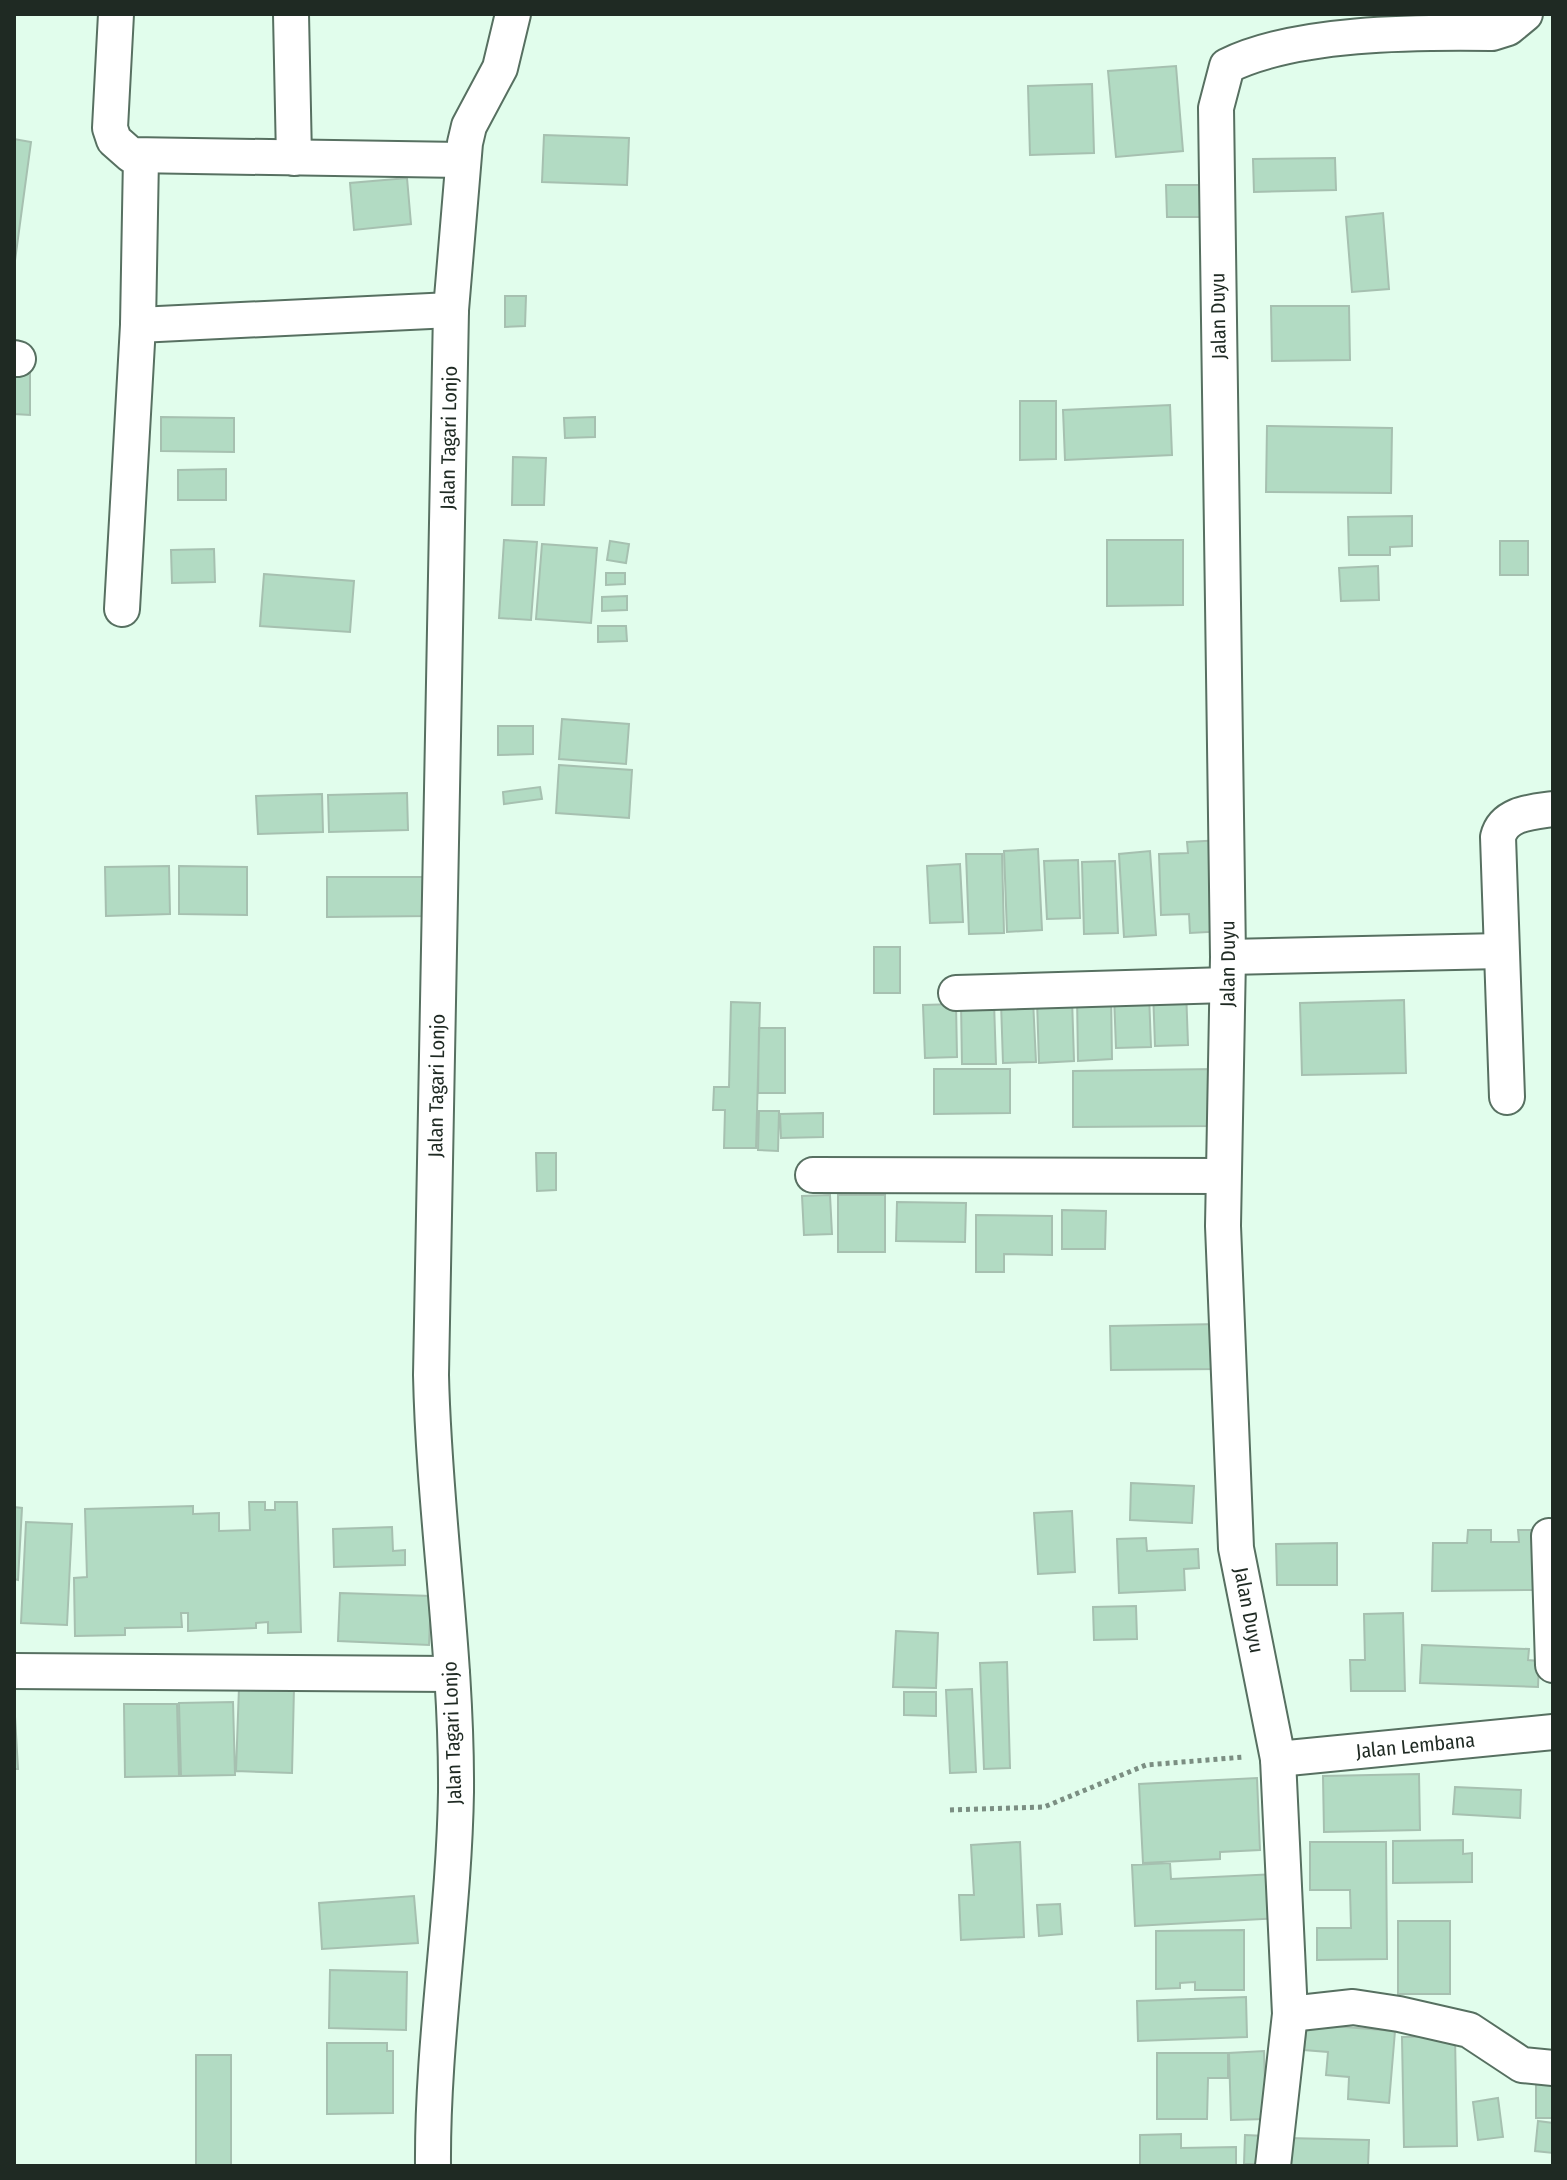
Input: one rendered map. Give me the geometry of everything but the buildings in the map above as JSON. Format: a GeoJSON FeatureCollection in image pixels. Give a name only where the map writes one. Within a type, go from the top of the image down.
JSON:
{"type":"FeatureCollection","features":[{"type":"Feature","properties":{"kind":"street"},"geometry":{"type":"LineString","coordinates":[[116,14],[110,128],[123,150],[141,157],[462,160]]}},
{"type":"Feature","properties":{"kind":"street"},"geometry":{"type":"LineString","coordinates":[[291,14],[294,158]]}},
{"type":"Feature","properties":{"kind":"street","name":"Jalan Tagari Lonjo"},"geometry":{"type":"LineString","coordinates":[[433,2166],[432,2085],[445,1976],[454,1839],[455,1731],[435,1484],[431,1375],[451,310],[462,160],[469,126],[500,68],[513,14]]}},
{"type":"Feature","properties":{"kind":"street","name":"Jalan Duyu"},"geometry":{"type":"LineString","coordinates":[[1273,2166],[1290,2014],[1278,1756],[1236,1548],[1223,1176],[1227,971],[1216,247],[1218,89],[1227,66],[1267,50],[1354,38],[1492,33],[1508,28],[1525,14]]}},
{"type":"Feature","properties":{"kind":"street"},"geometry":{"type":"LineString","coordinates":[[122,609],[138,325],[141,157]]}},
{"type":"Feature","properties":{"kind":"street"},"geometry":{"type":"LineString","coordinates":[[138,325],[451,310]]}},
{"type":"Feature","properties":{"kind":"street"},"geometry":{"type":"LineString","coordinates":[[1507,1097],[1499,831],[1509,820],[1553,809]]}},
{"type":"Feature","properties":{"kind":"street"},"geometry":{"type":"LineString","coordinates":[[956,993],[1501,951]]}},
{"type":"Feature","properties":{"kind":"street"},"geometry":{"type":"LineString","coordinates":[[813,1175],[1223,1176]]}},
{"type":"Feature","properties":{"kind":"street"},"geometry":{"type":"LineString","coordinates":[[1549,1536],[1553,1665]]}},
{"type":"Feature","properties":{"kind":"street"},"geometry":{"type":"LineString","coordinates":[[14,1671],[452,1674]]}},
{"type":"Feature","properties":{"kind":"street","name":"Jalan Lembana"},"geometry":{"type":"LineString","coordinates":[[1278,1756],[1553,1732]]}},
{"type":"Feature","properties":{"kind":"street"},"geometry":{"type":"LineString","coordinates":[[1290,2014],[1353,2007],[1399,2014],[1469,2030],[1522,2065],[1553,2068]]}},
{"type":"Feature","properties":{"kind":"path"},"geometry":{"type":"LineString","coordinates":[[950,1810],[1044,1807],[1146,1765],[1278,1756]]}}]}
